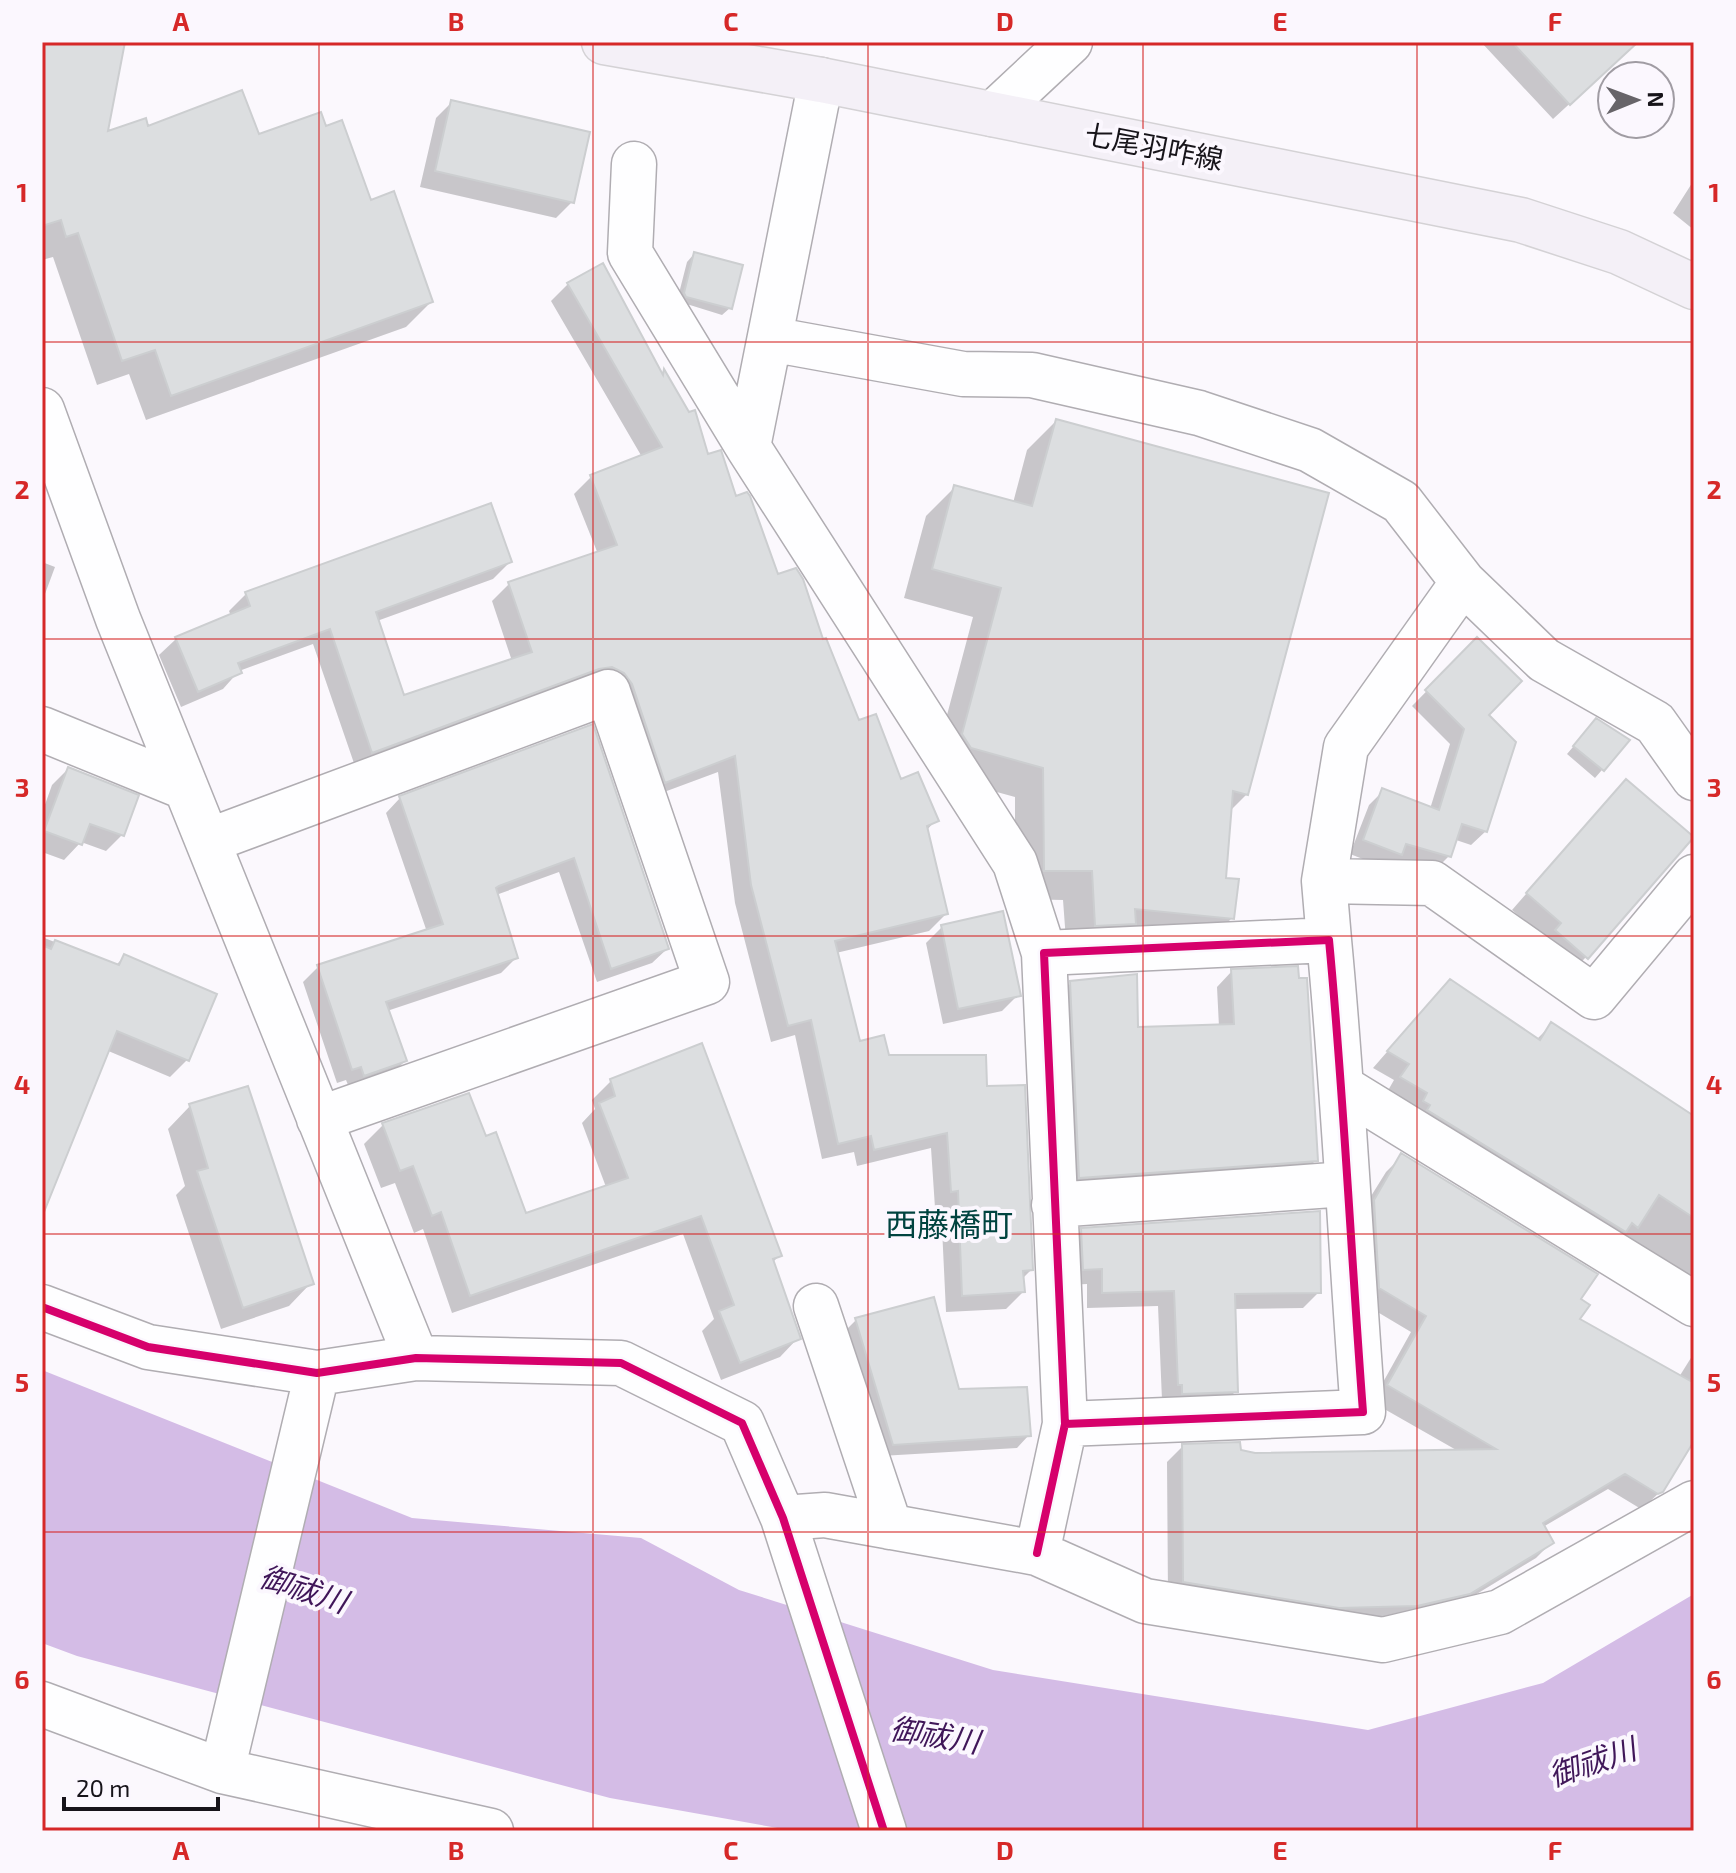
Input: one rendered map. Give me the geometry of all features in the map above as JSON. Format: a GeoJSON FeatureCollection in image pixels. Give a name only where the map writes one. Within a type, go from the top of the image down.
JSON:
{"type":"FeatureCollection","features":[{"type":"Feature","properties":{"kind":"main road","name":"七尾羽咋線"},"geometry":{"type":"LineString","coordinates":[[604,42],[821,80],[1521,220],[1619,252],[1694,287]]}},
{"type":"Feature","properties":{"kind":"street"},"geometry":{"type":"LineString","coordinates":[[993,114],[1070,42]]}},
{"type":"Feature","properties":{"kind":"street"},"geometry":{"type":"LineString","coordinates":[[748,447],[821,80]]}},
{"type":"Feature","properties":{"kind":"street"},"geometry":{"type":"LineString","coordinates":[[634,164],[630,253],[748,447],[1015,863],[1044,953],[1065,1424],[1037,1553]]}},
{"type":"Feature","properties":{"kind":"street"},"geometry":{"type":"LineString","coordinates":[[770,339],[963,374],[1032,375],[1199,413],[1310,450],[1401,502],[1463,582],[1544,660],[1655,723],[1694,778]]}},
{"type":"Feature","properties":{"kind":"street"},"geometry":{"type":"LineString","coordinates":[[42,410],[118,619],[184,787],[416,1358]]}},
{"type":"Feature","properties":{"kind":"street"},"geometry":{"type":"LineString","coordinates":[[1065,1424],[1363,1412],[1346,1184],[1343,1088],[1324,881],[1346,747],[1463,582]]}},
{"type":"Feature","properties":{"kind":"street"},"geometry":{"type":"LineString","coordinates":[[208,841],[608,692],[707,982],[319,1119]]}},
{"type":"Feature","properties":{"kind":"street"},"geometry":{"type":"LineString","coordinates":[[42,729],[184,787]]}},
{"type":"Feature","properties":{"kind":"street"},"geometry":{"type":"LineString","coordinates":[[1324,881],[1432,883],[1594,997],[1694,877]]}},
{"type":"Feature","properties":{"kind":"street"},"geometry":{"type":"LineString","coordinates":[[1044,953],[1329,940]]}},
{"type":"Feature","properties":{"kind":"street"},"geometry":{"type":"LineString","coordinates":[[1343,1088],[1694,1304]]}},
{"type":"Feature","properties":{"kind":"street"},"geometry":{"type":"LineString","coordinates":[[1054,1205],[1346,1184]]}},
{"type":"Feature","properties":{"kind":"street"},"geometry":{"type":"LineString","coordinates":[[816,1306],[890,1527]]}},
{"type":"Feature","properties":{"kind":"street"},"geometry":{"type":"LineString","coordinates":[[42,1307],[148,1347],[317,1373],[416,1358],[621,1363],[742,1423],[783,1518],[884,1831]]}},
{"type":"Feature","properties":{"kind":"street"},"geometry":{"type":"LineString","coordinates":[[222,1771],[317,1373]]}},
{"type":"Feature","properties":{"kind":"street"},"geometry":{"type":"LineString","coordinates":[[783,1518],[825,1515],[1037,1553],[1145,1601],[1383,1640],[1500,1612],[1694,1503]]}},
{"type":"Feature","properties":{"kind":"street"},"geometry":{"type":"LineString","coordinates":[[42,1704],[222,1771],[491,1831]]}},
{"type":"Feature","properties":{"kind":"water","name":"御祓川"},"geometry":{"type":"Polygon","coordinates":[[[42,1370],[412,1518],[641,1538],[739,1590],[993,1670],[1368,1730],[1543,1683],[1694,1594],[1694,1831],[794,1831],[610,1798],[77,1656],[42,1643],[42,1370]]]}},
{"type":"Feature","properties":{"kind":"building"},"geometry":{"type":"Polygon","coordinates":[[[42,42],[125,42],[108,131],[146,118],[148,126],[242,90],[259,134],[321,112],[326,126],[342,120],[371,200],[394,191],[433,302],[171,396],[155,350],[122,361],[78,233],[66,237],[61,220],[42,226],[42,42]]]}},
{"type":"Feature","properties":{"kind":"building"},"geometry":{"type":"Polygon","coordinates":[[[1512,42],[1638,42],[1619,60],[1596,60],[1596,81],[1570,105],[1512,42]]]}},
{"type":"Feature","properties":{"kind":"building"},"geometry":{"type":"Polygon","coordinates":[[[451,100],[590,132],[574,203],[435,171],[451,100]]]}},
{"type":"Feature","properties":{"kind":"building"},"geometry":{"type":"Polygon","coordinates":[[[694,252],[743,265],[732,309],[686,297],[684,293],[694,252]]]}},
{"type":"Feature","properties":{"kind":"building"},"geometry":{"type":"Polygon","coordinates":[[[603,263],[663,375],[664,369],[689,412],[695,410],[708,454],[721,450],[736,496],[747,492],[750,496],[778,574],[796,568],[803,579],[823,639],[826,638],[859,720],[876,714],[901,779],[918,772],[939,821],[927,826],[948,914],[835,941],[860,1041],[884,1035],[889,1055],[986,1055],[987,1086],[1025,1085],[1033,1270],[1023,1271],[1025,1292],[962,1296],[958,1191],[951,1192],[947,1133],[874,1150],[871,1136],[838,1144],[811,1020],[788,1026],[751,885],[735,756],[665,783],[632,684],[624,673],[612,667],[599,669],[372,753],[330,629],[238,663],[242,673],[198,692],[175,637],[250,606],[245,592],[491,503],[512,562],[376,612],[404,695],[532,652],[508,582],[617,545],[590,475],[662,447],[567,283],[603,263]]]}},
{"type":"Feature","properties":{"kind":"building"},"geometry":{"type":"Polygon","coordinates":[[[1056,419],[1329,493],[1248,795],[1233,791],[1226,878],[1239,879],[1234,919],[1135,909],[1136,924],[1095,926],[1092,871],[1044,871],[1043,768],[971,748],[962,734],[1001,588],[932,569],[954,485],[1032,506],[1056,419]]]}},
{"type":"Feature","properties":{"kind":"building"},"geometry":{"type":"Polygon","coordinates":[[[1477,637],[1522,681],[1489,715],[1516,742],[1487,832],[1462,824],[1451,857],[1406,844],[1402,855],[1363,840],[1382,788],[1439,810],[1464,729],[1425,690],[1477,637]]]}},
{"type":"Feature","properties":{"kind":"building"},"geometry":{"type":"Polygon","coordinates":[[[1596,718],[1630,740],[1604,771],[1573,746],[1596,718]]]}},
{"type":"Feature","properties":{"kind":"building"},"geometry":{"type":"Polygon","coordinates":[[[593,724],[669,949],[611,969],[574,858],[499,886],[496,888],[518,958],[386,1002],[407,1061],[364,1076],[361,1067],[352,1070],[317,965],[443,924],[399,796],[593,724]]]}},
{"type":"Feature","properties":{"kind":"building"},"geometry":{"type":"Polygon","coordinates":[[[68,767],[139,795],[124,836],[90,824],[82,845],[44,831],[68,767]]]}},
{"type":"Feature","properties":{"kind":"building"},"geometry":{"type":"Polygon","coordinates":[[[1626,779],[1694,837],[1588,959],[1555,930],[1561,923],[1526,893],[1626,779]]]}},
{"type":"Feature","properties":{"kind":"building"},"geometry":{"type":"Polygon","coordinates":[[[1003,911],[1021,996],[958,1009],[941,925],[1003,911]]]}},
{"type":"Feature","properties":{"kind":"building"},"geometry":{"type":"Polygon","coordinates":[[[55,940],[119,965],[124,954],[217,994],[189,1061],[117,1031],[44,1212],[42,945],[51,949],[55,940]]]}},
{"type":"Feature","properties":{"kind":"building"},"geometry":{"type":"Polygon","coordinates":[[[1298,966],[1299,978],[1307,978],[1318,1161],[1079,1178],[1070,981],[1137,974],[1138,1027],[1234,1024],[1231,969],[1298,966]]]}},
{"type":"Feature","properties":{"kind":"building"},"geometry":{"type":"Polygon","coordinates":[[[1450,979],[1540,1040],[1551,1022],[1694,1116],[1694,1218],[1659,1195],[1638,1228],[1632,1223],[1626,1232],[1427,1110],[1430,1105],[1423,1101],[1427,1093],[1400,1077],[1409,1064],[1387,1051],[1450,979]]]}},
{"type":"Feature","properties":{"kind":"building"},"geometry":{"type":"Polygon","coordinates":[[[702,1043],[782,1256],[773,1259],[801,1339],[740,1363],[719,1311],[734,1305],[701,1216],[470,1296],[441,1212],[432,1216],[413,1166],[400,1171],[382,1123],[469,1093],[486,1136],[496,1132],[526,1213],[628,1178],[599,1103],[615,1096],[610,1079],[702,1043]]]}},
{"type":"Feature","properties":{"kind":"building"},"geometry":{"type":"Polygon","coordinates":[[[248,1086],[314,1284],[243,1308],[197,1171],[208,1168],[189,1104],[248,1086]]]}},
{"type":"Feature","properties":{"kind":"building"},"geometry":{"type":"Polygon","coordinates":[[[1401,1153],[1598,1274],[1581,1299],[1590,1305],[1580,1319],[1694,1383],[1694,1441],[1663,1492],[1658,1494],[1625,1474],[1543,1523],[1554,1543],[1470,1594],[1417,1606],[1339,1608],[1183,1582],[1182,1444],[1240,1442],[1241,1450],[1255,1453],[1496,1449],[1387,1385],[1426,1316],[1379,1288],[1374,1200],[1401,1153]]]}},
{"type":"Feature","properties":{"kind":"building"},"geometry":{"type":"Polygon","coordinates":[[[1320,1211],[1321,1293],[1235,1294],[1238,1392],[1182,1394],[1182,1385],[1178,1385],[1174,1291],[1102,1293],[1102,1269],[1083,1270],[1081,1228],[1320,1211]]]}},
{"type":"Feature","properties":{"kind":"building"},"geometry":{"type":"Polygon","coordinates":[[[934,1297],[959,1389],[1027,1387],[1031,1436],[893,1445],[855,1318],[934,1297]]]}},
{"type":"Feature","properties":{"kind":"cycle path"},"geometry":{"type":"LineString","coordinates":[[1037,1553],[1065,1424],[1044,953],[1329,940],[1363,1412],[1065,1424]]}},
{"type":"Feature","properties":{"kind":"cycle path"},"geometry":{"type":"LineString","coordinates":[[42,1307],[148,1347],[317,1373],[416,1358],[621,1363],[742,1423],[783,1518],[884,1831]]}},
{"type":"Feature","properties":{"kind":"district","name":"西藤橋町"},"geometry":{"type":"Point","coordinates":[949,1223]}}]}
